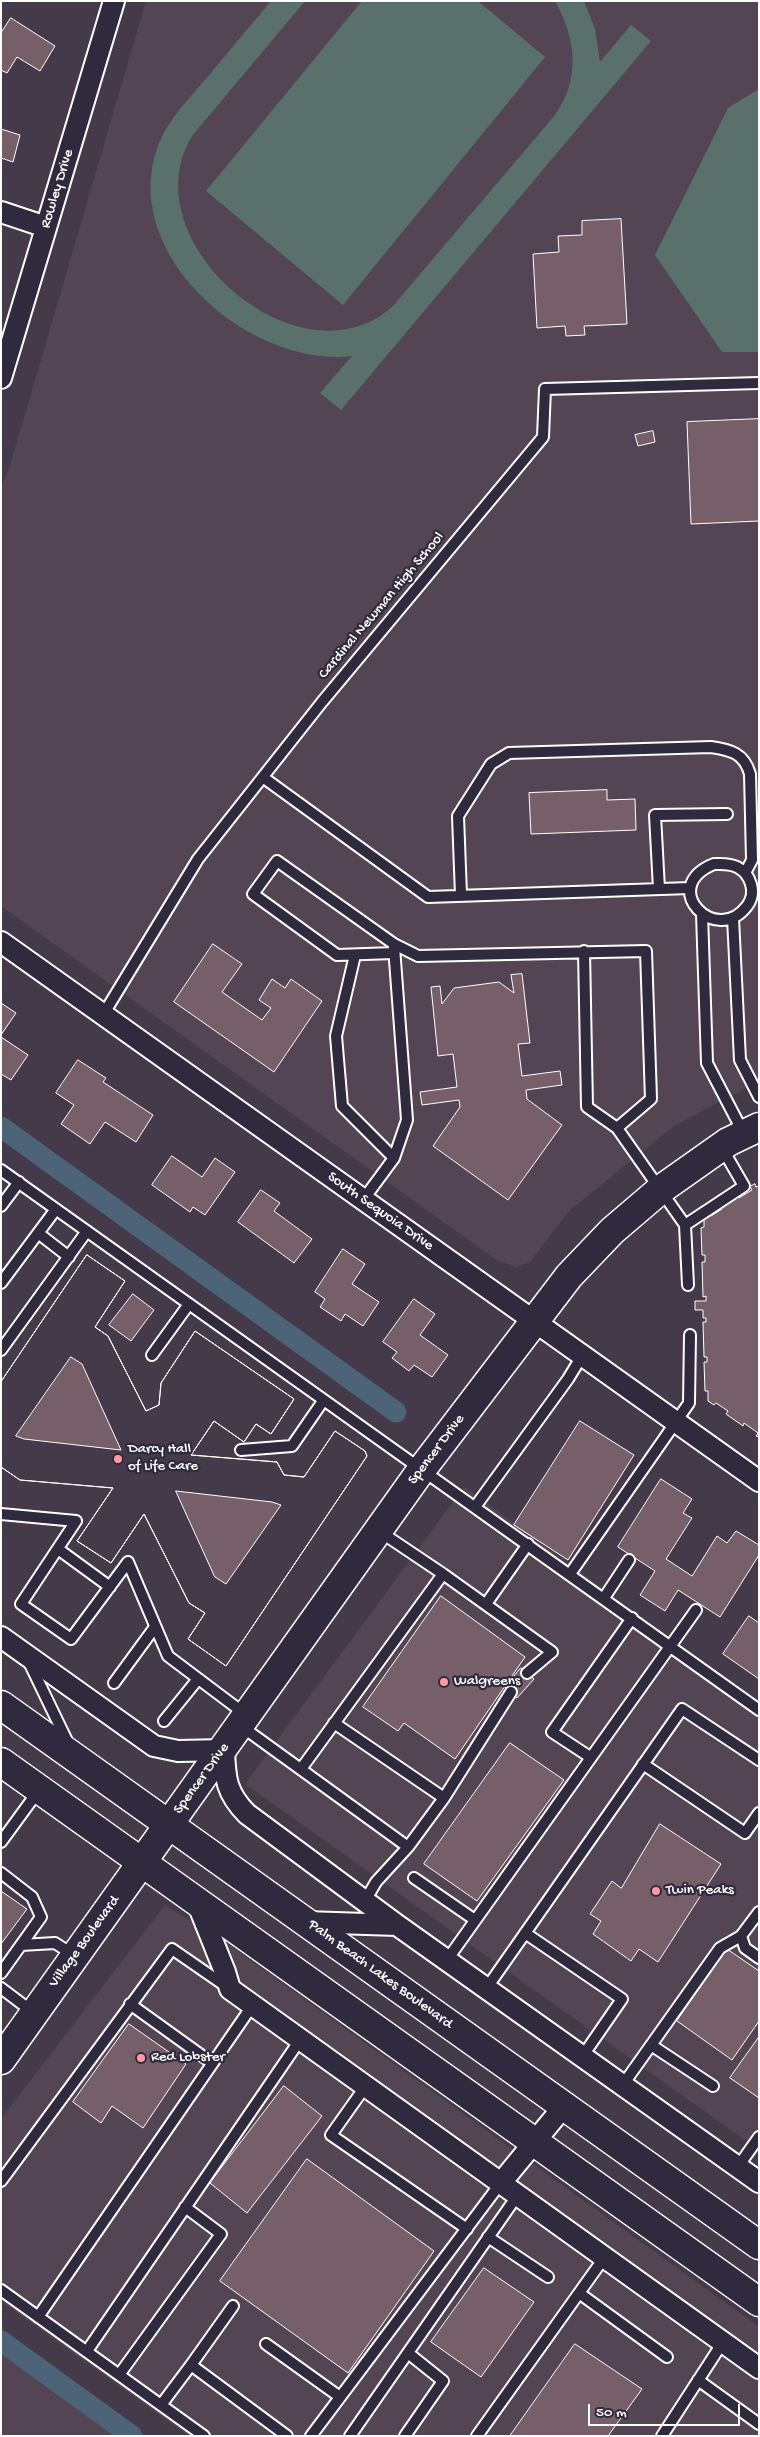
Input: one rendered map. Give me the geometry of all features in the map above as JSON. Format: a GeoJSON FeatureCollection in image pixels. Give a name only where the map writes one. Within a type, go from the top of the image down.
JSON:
{"type":"FeatureCollection","features":[{"type":"Feature","properties":{"kind":"main road","name":"Spencer Drive"},"geometry":{"type":"LineString","coordinates":[[170,1825],[422,1469],[570,1276],[612,1231],[660,1190],[741,1136]]}},
{"type":"Feature","properties":{"kind":"main road","name":"Palm Beach Lakes Boulevard"},"geometry":{"type":"LineString","coordinates":[[1,1705],[759,2245]]}},
{"type":"Feature","properties":{"kind":"main road"},"geometry":{"type":"LineString","coordinates":[[1,1762],[759,2302]]}},
{"type":"Feature","properties":{"kind":"main road","name":"Village Boulevard"},"geometry":{"type":"LineString","coordinates":[[1,2060],[170,1825]]}},
{"type":"Feature","properties":{"kind":"street","name":"Rowley Drive"},"geometry":{"type":"LineString","coordinates":[[1,378],[114,1]]}},
{"type":"Feature","properties":{"kind":"street"},"geometry":{"type":"LineString","coordinates":[[1,212],[46,227]]}},
{"type":"Feature","properties":{"kind":"street","name":"South Sequoia Drive"},"geometry":{"type":"LineString","coordinates":[[1,942],[759,1481]]}},
{"type":"Feature","properties":{"kind":"street"},"geometry":{"type":"LineString","coordinates":[[1,1637],[154,1746],[178,1751],[224,1750],[225,1778],[232,1798],[240,1806],[397,1925],[759,2182]]}},
{"type":"Feature","properties":{"kind":"street"},"geometry":{"type":"LineString","coordinates":[[197,1902],[230,1989],[759,2368]]}},
{"type":"Feature","properties":{"kind":"street"},"geometry":{"type":"LineString","coordinates":[[305,1922],[397,1925]]}},
{"type":"Feature","properties":{"kind":"street"},"geometry":{"type":"LineString","coordinates":[[500,2184],[564,2106]]}},
{"type":"Feature","properties":{"kind":"lane","name":"Cardinal Newman High School"},"geometry":{"type":"LineString","coordinates":[[103,1015],[198,859],[264,778],[322,702],[543,437],[545,389],[759,383]]}},
{"type":"Feature","properties":{"kind":"lane"},"geometry":{"type":"LineString","coordinates":[[461,895],[458,816],[491,764],[509,753],[711,747],[728,749],[741,755],[747,763],[750,774],[752,860],[746,873]]}},
{"type":"Feature","properties":{"kind":"lane"},"geometry":{"type":"LineString","coordinates":[[264,778],[428,897],[690,888]]}},
{"type":"Feature","properties":{"kind":"lane"},"geometry":{"type":"LineString","coordinates":[[659,889],[655,816],[728,814]]}},
{"type":"Feature","properties":{"kind":"lane"},"geometry":{"type":"LineString","coordinates":[[394,948],[355,955],[337,955],[253,894],[277,861],[394,948],[418,956],[646,951],[651,1099],[617,1128]]}},
{"type":"Feature","properties":{"kind":"lane"},"geometry":{"type":"LineString","coordinates":[[714,864],[726,864],[737,867],[746,873],[751,882],[753,893],[750,903],[743,912],[733,918],[722,920],[702,914],[694,906],[690,897],[690,888],[695,876],[703,869],[714,864]]}},
{"type":"Feature","properties":{"kind":"lane"},"geometry":{"type":"LineString","coordinates":[[685,1224],[744,1186],[741,1136],[707,1062],[702,914]]}},
{"type":"Feature","properties":{"kind":"lane"},"geometry":{"type":"LineString","coordinates":[[733,918],[740,1060],[759,1097]]}},
{"type":"Feature","properties":{"kind":"lane"},"geometry":{"type":"LineString","coordinates":[[363,1200],[394,1158],[406,1120],[394,948]]}},
{"type":"Feature","properties":{"kind":"lane"},"geometry":{"type":"LineString","coordinates":[[584,951],[587,1107],[617,1128],[685,1224],[688,1285]]}},
{"type":"Feature","properties":{"kind":"lane"},"geometry":{"type":"LineString","coordinates":[[355,955],[336,1036],[342,1106],[394,1158]]}},
{"type":"Feature","properties":{"kind":"lane"},"geometry":{"type":"LineString","coordinates":[[1,1170],[759,1710]]}},
{"type":"Feature","properties":{"kind":"lane"},"geometry":{"type":"LineString","coordinates":[[1,1206],[19,1182]]}},
{"type":"Feature","properties":{"kind":"lane"},"geometry":{"type":"LineString","coordinates":[[1,1283],[56,1209]]}},
{"type":"Feature","properties":{"kind":"lane"},"geometry":{"type":"LineString","coordinates":[[1,1350],[87,1231]]}},
{"type":"Feature","properties":{"kind":"lane"},"geometry":{"type":"LineString","coordinates":[[38,1233],[69,1256]]}},
{"type":"Feature","properties":{"kind":"lane"},"geometry":{"type":"LineString","coordinates":[[152,1355],[189,1304]]}},
{"type":"Feature","properties":{"kind":"lane"},"geometry":{"type":"LineString","coordinates":[[570,1574],[677,1423],[689,1403],[690,1335]]}},
{"type":"Feature","properties":{"kind":"lane"},"geometry":{"type":"LineString","coordinates":[[475,1506],[568,1379],[582,1356]]}},
{"type":"Feature","properties":{"kind":"lane"},"geometry":{"type":"LineString","coordinates":[[241,1450],[292,1446],[323,1401]]}},
{"type":"Feature","properties":{"kind":"lane"},"geometry":{"type":"LineString","coordinates":[[1,1514],[76,1521],[21,1604],[71,1639],[128,1562],[168,1656],[198,1679],[301,1769],[408,1847]]}},
{"type":"Feature","properties":{"kind":"lane"},"geometry":{"type":"LineString","coordinates":[[379,1530],[552,1652],[527,1673]]}},
{"type":"Feature","properties":{"kind":"lane"},"geometry":{"type":"LineString","coordinates":[[486,1604],[528,1544]]}},
{"type":"Feature","properties":{"kind":"lane"},"geometry":{"type":"LineString","coordinates":[[58,1549],[110,1587]]}},
{"type":"Feature","properties":{"kind":"lane"},"geometry":{"type":"LineString","coordinates":[[604,1598],[629,1560]]}},
{"type":"Feature","properties":{"kind":"lane"},"geometry":{"type":"LineString","coordinates":[[301,1769],[443,1574]]}},
{"type":"Feature","properties":{"kind":"lane"},"geometry":{"type":"LineString","coordinates":[[447,1960],[669,1645],[696,1610]]}},
{"type":"Feature","properties":{"kind":"lane"},"geometry":{"type":"LineString","coordinates":[[590,1758],[552,1732],[632,1618]]}},
{"type":"Feature","properties":{"kind":"lane"},"geometry":{"type":"LineString","coordinates":[[114,1683],[155,1627]]}},
{"type":"Feature","properties":{"kind":"lane"},"geometry":{"type":"LineString","coordinates":[[26,1655],[75,1758]]}},
{"type":"Feature","properties":{"kind":"lane"},"geometry":{"type":"LineString","coordinates":[[164,1721],[198,1679]]}},
{"type":"Feature","properties":{"kind":"lane"},"geometry":{"type":"LineString","coordinates":[[365,1901],[376,1882],[408,1847],[444,1798],[511,1692]]}},
{"type":"Feature","properties":{"kind":"lane"},"geometry":{"type":"LineString","coordinates":[[486,1989],[682,1709],[759,1760]]}},
{"type":"Feature","properties":{"kind":"lane"},"geometry":{"type":"LineString","coordinates":[[334,1724],[444,1798]]}},
{"type":"Feature","properties":{"kind":"lane"},"geometry":{"type":"LineString","coordinates":[[644,1764],[745,1833],[759,1813]]}},
{"type":"Feature","properties":{"kind":"lane"},"geometry":{"type":"LineString","coordinates":[[1,1842],[40,1789]]}},
{"type":"Feature","properties":{"kind":"lane"},"geometry":{"type":"LineString","coordinates":[[1,1873],[32,1897],[41,1917],[1,1973]]}},
{"type":"Feature","properties":{"kind":"lane"},"geometry":{"type":"LineString","coordinates":[[414,1878],[475,1920]]}},
{"type":"Feature","properties":{"kind":"lane"},"geometry":{"type":"LineString","coordinates":[[622,2086],[720,1948],[740,1936],[759,1912]]}},
{"type":"Feature","properties":{"kind":"lane"},"geometry":{"type":"LineString","coordinates":[[525,1933],[622,1999],[582,2057]]}},
{"type":"Feature","properties":{"kind":"lane"},"geometry":{"type":"LineString","coordinates":[[740,1936],[745,1948],[759,1958]]}},
{"type":"Feature","properties":{"kind":"lane"},"geometry":{"type":"LineString","coordinates":[[21,1945],[55,1943],[76,1956]]}},
{"type":"Feature","properties":{"kind":"lane"},"geometry":{"type":"LineString","coordinates":[[1,2181],[172,1948],[230,1989]]}},
{"type":"Feature","properties":{"kind":"lane"},"geometry":{"type":"LineString","coordinates":[[1,1988],[35,2013]]}},
{"type":"Feature","properties":{"kind":"lane"},"geometry":{"type":"LineString","coordinates":[[130,2004],[212,2063]]}},
{"type":"Feature","properties":{"kind":"lane"},"geometry":{"type":"LineString","coordinates":[[38,2316],[252,2006]]}},
{"type":"Feature","properties":{"kind":"lane"},"geometry":{"type":"LineString","coordinates":[[87,2351],[300,2040]]}},
{"type":"Feature","properties":{"kind":"lane"},"geometry":{"type":"LineString","coordinates":[[651,2045],[713,2086]]}},
{"type":"Feature","properties":{"kind":"lane"},"geometry":{"type":"LineString","coordinates":[[366,2087],[331,2135],[467,2229]]}},
{"type":"Feature","properties":{"kind":"lane"},"geometry":{"type":"LineString","coordinates":[[738,2168],[759,2137]]}},
{"type":"Feature","properties":{"kind":"lane"},"geometry":{"type":"LineString","coordinates":[[311,2436],[500,2184]]}},
{"type":"Feature","properties":{"kind":"lane"},"geometry":{"type":"LineString","coordinates":[[350,2436],[517,2196]]}},
{"type":"Feature","properties":{"kind":"lane"},"geometry":{"type":"LineString","coordinates":[[119,2375],[221,2234],[186,2207]]}},
{"type":"Feature","properties":{"kind":"lane"},"geometry":{"type":"LineString","coordinates":[[488,2237],[548,2277]]}},
{"type":"Feature","properties":{"kind":"lane"},"geometry":{"type":"LineString","coordinates":[[477,2436],[604,2258]]}},
{"type":"Feature","properties":{"kind":"lane"},"geometry":{"type":"LineString","coordinates":[[1,2290],[204,2436]]}},
{"type":"Feature","properties":{"kind":"lane"},"geometry":{"type":"LineString","coordinates":[[579,2293],[667,2356]]}},
{"type":"Feature","properties":{"kind":"lane"},"geometry":{"type":"LineString","coordinates":[[161,2405],[233,2306]]}},
{"type":"Feature","properties":{"kind":"lane"},"geometry":{"type":"LineString","coordinates":[[662,2436],[723,2342]]}},
{"type":"Feature","properties":{"kind":"lane"},"geometry":{"type":"LineString","coordinates":[[266,2344],[340,2397]]}},
{"type":"Feature","properties":{"kind":"lane"},"geometry":{"type":"LineString","coordinates":[[405,2436],[443,2381],[408,2353]]}},
{"type":"Feature","properties":{"kind":"lane"},"geometry":{"type":"LineString","coordinates":[[191,2365],[287,2436]]}},
{"type":"Feature","properties":{"kind":"lane"},"geometry":{"type":"LineString","coordinates":[[698,2380],[759,2424]]}},
{"type":"Feature","properties":{"kind":"shaded area"},"geometry":{"type":"Polygon","coordinates":[[[146,1],[759,1],[759,1081],[674,1126],[569,1211],[530,1262],[516,1267],[498,1261],[1,906],[1,488],[9,469],[146,1]]]}},
{"type":"Feature","properties":{"kind":"shaded area"},"geometry":{"type":"Polygon","coordinates":[[[464,1487],[759,1703],[759,2150],[245,1784],[464,1487]]]}},
{"type":"Feature","properties":{"kind":"shaded area"},"geometry":{"type":"Polygon","coordinates":[[[165,1905],[224,1941],[759,2327],[759,2436],[189,2436],[1,2301],[1,2119],[165,1905]]]}},
{"type":"Feature","properties":{"kind":"shaded area"},"geometry":{"type":"Polygon","coordinates":[[[1,2328],[138,2436],[1,2436],[1,2328]]]}},
{"type":"Feature","properties":{"kind":"green space"},"geometry":{"type":"Polygon","coordinates":[[[271,1],[305,1],[192,136],[178,177],[183,219],[203,258],[234,292],[272,317],[314,330],[355,327],[393,306],[555,115],[569,87],[573,58],[568,30],[555,1],[584,1],[595,29],[600,62],[631,25],[651,41],[341,410],[320,393],[352,356],[314,355],[275,344],[238,325],[205,299],[178,268],[159,232],[151,194],[155,155],[164,132],[186,102],[271,1]]]}},
{"type":"Feature","properties":{"kind":"green space"},"geometry":{"type":"Polygon","coordinates":[[[362,1],[478,1],[545,57],[343,305],[206,191],[362,1]]]}},
{"type":"Feature","properties":{"kind":"green space"},"geometry":{"type":"Polygon","coordinates":[[[759,89],[759,352],[722,352],[655,255],[728,108],[759,89]]]}},
{"type":"Feature","properties":{"kind":"building"},"geometry":{"type":"Polygon","coordinates":[[[11,18],[55,46],[40,71],[17,57],[7,73],[1,70],[1,33],[11,18]]]}},
{"type":"Feature","properties":{"kind":"building"},"geometry":{"type":"Polygon","coordinates":[[[1,129],[20,135],[13,162],[1,158],[1,129]]]}},
{"type":"Feature","properties":{"kind":"building"},"geometry":{"type":"Polygon","coordinates":[[[621,219],[627,324],[584,326],[585,335],[566,336],[565,326],[537,328],[533,254],[559,252],[558,236],[582,235],[582,221],[621,219]]]}},
{"type":"Feature","properties":{"kind":"building"},"geometry":{"type":"Polygon","coordinates":[[[759,419],[759,521],[691,524],[687,422],[759,419]]]}},
{"type":"Feature","properties":{"kind":"building"},"geometry":{"type":"Polygon","coordinates":[[[653,431],[655,442],[638,446],[635,435],[653,431]]]}},
{"type":"Feature","properties":{"kind":"building"},"geometry":{"type":"Polygon","coordinates":[[[607,790],[607,800],[635,799],[636,830],[531,834],[529,793],[607,790]]]}},
{"type":"Feature","properties":{"kind":"building"},"geometry":{"type":"Polygon","coordinates":[[[213,944],[242,964],[222,992],[262,1020],[271,1008],[259,1000],[272,979],[285,988],[291,979],[322,1001],[274,1072],[174,1002],[213,944]]]}},
{"type":"Feature","properties":{"kind":"building"},"geometry":{"type":"Polygon","coordinates":[[[522,974],[530,1043],[518,1044],[522,1076],[560,1071],[562,1085],[526,1090],[527,1099],[562,1125],[508,1200],[433,1146],[460,1107],[459,1100],[422,1105],[420,1092],[457,1087],[453,1054],[438,1056],[431,987],[440,986],[442,1004],[454,988],[499,982],[514,993],[511,975],[522,974]]]}},
{"type":"Feature","properties":{"kind":"building"},"geometry":{"type":"Polygon","coordinates":[[[1,1003],[16,1013],[1,1035],[1,1003]]]}},
{"type":"Feature","properties":{"kind":"building"},"geometry":{"type":"Polygon","coordinates":[[[1,1037],[28,1055],[11,1080],[1,1074],[1,1037]]]}},
{"type":"Feature","properties":{"kind":"building"},"geometry":{"type":"Polygon","coordinates":[[[78,1060],[106,1078],[103,1082],[153,1115],[136,1142],[105,1122],[90,1144],[61,1124],[74,1105],[56,1093],[78,1060]]]}},
{"type":"Feature","properties":{"kind":"building"},"geometry":{"type":"Polygon","coordinates":[[[172,1156],[202,1177],[215,1158],[235,1172],[205,1215],[193,1207],[190,1212],[152,1185],[172,1156]]]}},
{"type":"Feature","properties":{"kind":"building"},"geometry":{"type":"Polygon","coordinates":[[[755,1184],[756,1187],[759,1186],[759,1437],[756,1436],[758,1433],[744,1423],[743,1426],[726,1414],[728,1411],[716,1403],[714,1405],[708,1401],[708,1391],[705,1391],[704,1362],[707,1362],[707,1357],[704,1357],[703,1322],[706,1322],[706,1318],[703,1318],[703,1310],[695,1310],[695,1301],[706,1301],[706,1296],[703,1297],[702,1262],[705,1262],[705,1255],[702,1255],[701,1228],[704,1227],[704,1217],[709,1213],[711,1216],[722,1209],[721,1206],[738,1195],[739,1198],[752,1190],[750,1187],[755,1184]]]}},
{"type":"Feature","properties":{"kind":"building"},"geometry":{"type":"Polygon","coordinates":[[[261,1190],[280,1203],[274,1211],[312,1239],[294,1263],[238,1222],[261,1190]]]}},
{"type":"Feature","properties":{"kind":"building"},"geometry":{"type":"Polygon","coordinates":[[[343,1249],[365,1264],[352,1284],[379,1302],[363,1326],[345,1314],[341,1321],[320,1307],[325,1299],[315,1292],[343,1249]]]}},
{"type":"Feature","properties":{"kind":"building","name":"Darcy Hall of Life Care"},"geometry":{"type":"Polygon","coordinates":[[[87,1255],[125,1281],[95,1327],[108,1336],[146,1411],[159,1405],[161,1383],[195,1331],[294,1399],[271,1434],[256,1424],[244,1442],[214,1421],[191,1455],[277,1462],[284,1475],[304,1477],[335,1431],[365,1451],[367,1456],[226,1666],[188,1639],[205,1613],[189,1603],[144,1514],[111,1563],[77,1541],[113,1488],[20,1480],[1,1467],[1,1382],[87,1255]],[[71,1357],[16,1436],[24,1439],[121,1450],[82,1364],[71,1357]],[[176,1491],[215,1577],[226,1584],[281,1505],[272,1502],[176,1491]]]}},
{"type":"Feature","properties":{"kind":"building","name":"Darcy Hall of Life Care"},"geometry":{"type":"Polygon","coordinates":[[[87,1255],[125,1281],[95,1327],[108,1336],[146,1411],[159,1405],[161,1383],[195,1331],[294,1399],[271,1434],[256,1424],[244,1442],[214,1421],[191,1455],[277,1462],[284,1475],[304,1477],[335,1431],[365,1451],[367,1456],[226,1666],[188,1639],[205,1613],[189,1603],[144,1514],[111,1563],[77,1541],[113,1488],[20,1480],[1,1467],[1,1382],[87,1255]]]}},
{"type":"Feature","properties":{"kind":"building"},"geometry":{"type":"Polygon","coordinates":[[[133,1294],[154,1310],[131,1341],[109,1325],[133,1294]]]}},
{"type":"Feature","properties":{"kind":"building"},"geometry":{"type":"Polygon","coordinates":[[[414,1299],[435,1314],[420,1335],[448,1355],[432,1377],[414,1365],[409,1371],[392,1358],[397,1352],[383,1342],[414,1299]]]}},
{"type":"Feature","properties":{"kind":"building"},"geometry":{"type":"Polygon","coordinates":[[[580,1421],[634,1455],[568,1560],[514,1525],[580,1421]]]}},
{"type":"Feature","properties":{"kind":"building"},"geometry":{"type":"Polygon","coordinates":[[[661,1479],[692,1499],[683,1513],[692,1518],[666,1559],[692,1576],[717,1536],[727,1543],[736,1531],[759,1545],[759,1555],[720,1617],[678,1590],[665,1611],[640,1595],[655,1571],[618,1547],[661,1479]]]}},
{"type":"Feature","properties":{"kind":"building","name":"Walgreens"},"geometry":{"type":"Polygon","coordinates":[[[441,1596],[525,1657],[455,1759],[404,1723],[398,1731],[363,1707],[441,1596]]]}},
{"type":"Feature","properties":{"kind":"building"},"geometry":{"type":"Polygon","coordinates":[[[749,1616],[759,1623],[759,1679],[723,1654],[749,1616]]]}},
{"type":"Feature","properties":{"kind":"building"},"geometry":{"type":"Polygon","coordinates":[[[521,1668],[534,1679],[517,1698],[505,1687],[521,1668]]]}},
{"type":"Feature","properties":{"kind":"building"},"geometry":{"type":"Polygon","coordinates":[[[510,1743],[564,1780],[477,1901],[424,1864],[510,1743]]]}},
{"type":"Feature","properties":{"kind":"building"},"geometry":{"type":"Polygon","coordinates":[[[660,1824],[721,1864],[658,1962],[639,1949],[631,1961],[593,1934],[601,1921],[590,1914],[612,1881],[621,1888],[660,1824]]]}},
{"type":"Feature","properties":{"kind":"building"},"geometry":{"type":"Polygon","coordinates":[[[1,1891],[27,1909],[1,1944],[1,1891]]]}},
{"type":"Feature","properties":{"kind":"building"},"geometry":{"type":"Polygon","coordinates":[[[727,1949],[759,1971],[759,2021],[732,2060],[677,2021],[727,1949]]]}},
{"type":"Feature","properties":{"kind":"building"},"geometry":{"type":"Polygon","coordinates":[[[129,2024],[186,2064],[143,2128],[112,2106],[101,2123],[73,2102],[129,2024]]]}},
{"type":"Feature","properties":{"kind":"building"},"geometry":{"type":"Polygon","coordinates":[[[759,2037],[759,2098],[730,2078],[759,2037]]]}},
{"type":"Feature","properties":{"kind":"building"},"geometry":{"type":"Polygon","coordinates":[[[284,2086],[322,2116],[247,2213],[210,2183],[284,2086]]]}},
{"type":"Feature","properties":{"kind":"building"},"geometry":{"type":"Polygon","coordinates":[[[307,2159],[434,2251],[348,2373],[220,2281],[307,2159]]]}},
{"type":"Feature","properties":{"kind":"building"},"geometry":{"type":"Polygon","coordinates":[[[484,2268],[534,2302],[481,2377],[431,2342],[484,2268]]]}},
{"type":"Feature","properties":{"kind":"building"},"geometry":{"type":"Polygon","coordinates":[[[575,2344],[642,2389],[608,2436],[510,2436],[575,2344]]]}},
{"type":"Feature","properties":{"kind":"waterway"},"geometry":{"type":"LineString","coordinates":[[1,1127],[396,1412]]}},
{"type":"Feature","properties":{"kind":"waterway"},"geometry":{"type":"LineString","coordinates":[[1,2341],[132,2436]]}},
{"type":"Feature","properties":{"kind":"place","name":"Darcy Hall of Life Care"},"geometry":{"type":"Point","coordinates":[118,1459]}},
{"type":"Feature","properties":{"kind":"place","name":"Walgreens"},"geometry":{"type":"Point","coordinates":[444,1682]}},
{"type":"Feature","properties":{"kind":"place","name":"Twin Peaks"},"geometry":{"type":"Point","coordinates":[656,1891]}},
{"type":"Feature","properties":{"kind":"place","name":"Red Lobster"},"geometry":{"type":"Point","coordinates":[141,2058]}}]}
